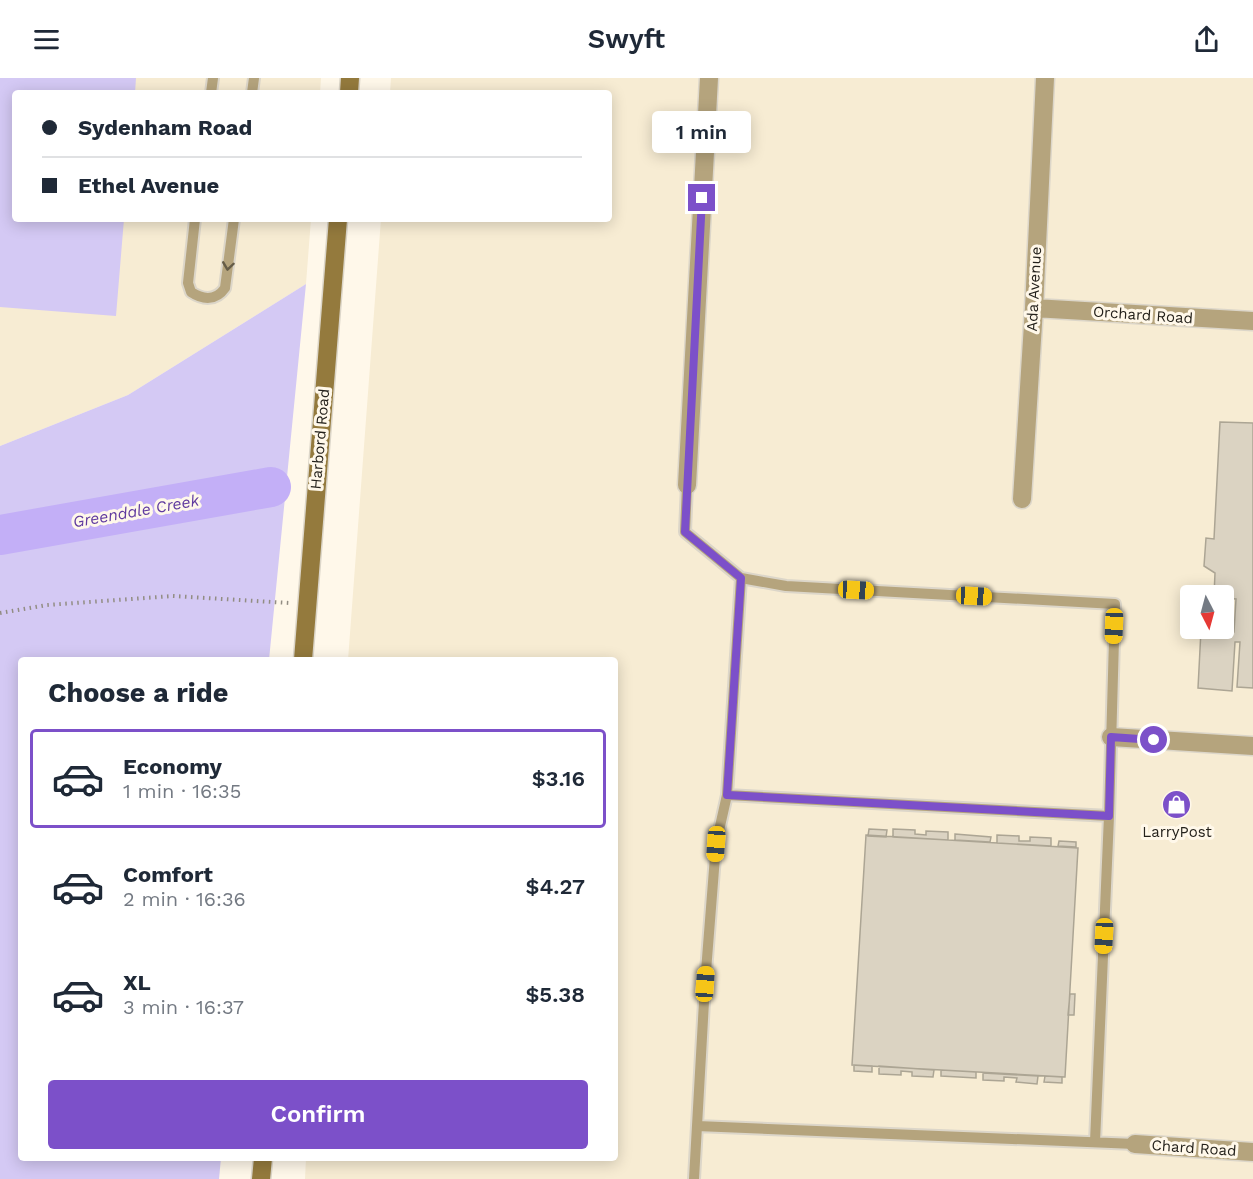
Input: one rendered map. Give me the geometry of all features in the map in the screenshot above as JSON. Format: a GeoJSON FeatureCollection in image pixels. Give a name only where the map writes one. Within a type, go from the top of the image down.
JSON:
{"type":"FeatureCollection","features":[{"type":"Feature","properties":{"kind":"main road","name":"Harbord Road"},"geometry":{"type":"LineString","coordinates":[[303,657],[338,222]]}},
{"type":"Feature","properties":{"kind":"main road"},"geometry":{"type":"LineString","coordinates":[[261,1179],[263,1161]]}},
{"type":"Feature","properties":{"kind":"street"},"geometry":{"type":"LineString","coordinates":[[687,485],[709,78]]}},
{"type":"Feature","properties":{"kind":"street","name":"Ada Avenue"},"geometry":{"type":"LineString","coordinates":[[1022,499],[1045,78]]}},
{"type":"Feature","properties":{"kind":"street","name":"Orchard Road"},"geometry":{"type":"LineString","coordinates":[[1034,308],[1253,321]]}},
{"type":"Feature","properties":{"kind":"street"},"geometry":{"type":"LineString","coordinates":[[1111,737],[1253,746]]}},
{"type":"Feature","properties":{"kind":"street","name":"Chard Road"},"geometry":{"type":"LineString","coordinates":[[1135,1144],[1253,1152]]}},
{"type":"Feature","properties":{"kind":"lane"},"geometry":{"type":"LineString","coordinates":[[195,222],[188,283],[191,292],[209,298],[221,294],[225,288],[234,222]]}},
{"type":"Feature","properties":{"kind":"lane"},"geometry":{"type":"LineString","coordinates":[[687,485],[685,532],[741,578],[786,586],[1114,604],[1109,816],[1095,1142]]}},
{"type":"Feature","properties":{"kind":"lane"},"geometry":{"type":"LineString","coordinates":[[694,1179],[705,984],[716,844],[727,795],[741,578]]}},
{"type":"Feature","properties":{"kind":"lane"},"geometry":{"type":"LineString","coordinates":[[727,795],[1109,816]]}},
{"type":"Feature","properties":{"kind":"lane"},"geometry":{"type":"LineString","coordinates":[[697,1126],[1135,1144]]}},
{"type":"Feature","properties":{"kind":"path"},"geometry":{"type":"LineString","coordinates":[[0,613],[47,605],[172,596],[307,604]]}},
{"type":"Feature","properties":{"kind":"shaded area"},"geometry":{"type":"Polygon","coordinates":[[[0,78],[321,78],[320,90],[12,90],[12,222],[311,222],[306,284],[128,395],[0,446],[0,78]]]}},
{"type":"Feature","properties":{"kind":"shaded area"},"geometry":{"type":"Polygon","coordinates":[[[0,78],[136,78],[135,90],[12,90],[12,222],[124,222],[116,316],[0,307],[0,78]]]}},
{"type":"Feature","properties":{"kind":"shaded area"},"geometry":{"type":"Polygon","coordinates":[[[391,78],[1253,78],[1253,1179],[305,1179],[306,1161],[618,1161],[618,657],[348,657],[381,222],[612,222],[612,90],[390,90],[391,78]]]}},
{"type":"Feature","properties":{"kind":"shaded area"},"geometry":{"type":"Polygon","coordinates":[[[306,284],[269,657],[18,657],[18,1161],[221,1161],[219,1179],[0,1179],[0,446],[128,395],[306,284]]]}},
{"type":"Feature","properties":{"kind":"building"},"geometry":{"type":"Polygon","coordinates":[[[1220,422],[1253,423],[1253,688],[1237,687],[1240,642],[1235,642],[1232,691],[1198,688],[1201,639],[1234,639],[1236,599],[1234,599],[1234,585],[1214,585],[1215,573],[1204,566],[1206,538],[1214,539],[1220,422]]]}},
{"type":"Feature","properties":{"kind":"building"},"geometry":{"type":"Polygon","coordinates":[[[869,829],[887,830],[886,837],[868,836],[869,829]]]}},
{"type":"Feature","properties":{"kind":"building"},"geometry":{"type":"Polygon","coordinates":[[[893,829],[915,830],[915,834],[926,835],[926,831],[948,832],[948,840],[893,837],[893,829]]]}},
{"type":"Feature","properties":{"kind":"building"},"geometry":{"type":"Polygon","coordinates":[[[955,834],[991,837],[990,842],[955,840],[955,834]]]}},
{"type":"Feature","properties":{"kind":"building"},"geometry":{"type":"Polygon","coordinates":[[[866,835],[1078,848],[1065,1077],[852,1065],[866,835]]]}},
{"type":"Feature","properties":{"kind":"building"},"geometry":{"type":"Polygon","coordinates":[[[997,835],[1019,836],[1019,841],[1030,841],[1030,837],[1051,838],[1051,846],[997,843],[997,835]]]}},
{"type":"Feature","properties":{"kind":"building"},"geometry":{"type":"Polygon","coordinates":[[[1059,841],[1076,842],[1076,847],[1058,846],[1059,841]]]}},
{"type":"Feature","properties":{"kind":"building"},"geometry":{"type":"Polygon","coordinates":[[[1070,994],[1075,994],[1074,1015],[1068,1015],[1070,994]]]}},
{"type":"Feature","properties":{"kind":"building"},"geometry":{"type":"Polygon","coordinates":[[[854,1065],[872,1066],[872,1072],[854,1071],[854,1065]]]}},
{"type":"Feature","properties":{"kind":"building"},"geometry":{"type":"Polygon","coordinates":[[[879,1066],[934,1070],[933,1077],[912,1076],[912,1072],[901,1071],[901,1075],[879,1074],[879,1066]]]}},
{"type":"Feature","properties":{"kind":"building"},"geometry":{"type":"Polygon","coordinates":[[[941,1070],[976,1072],[976,1078],[941,1076],[941,1070]]]}},
{"type":"Feature","properties":{"kind":"building"},"geometry":{"type":"Polygon","coordinates":[[[983,1073],[1038,1076],[1037,1084],[1016,1082],[1017,1078],[1004,1077],[1004,1081],[983,1080],[983,1073]]]}},
{"type":"Feature","properties":{"kind":"building"},"geometry":{"type":"Polygon","coordinates":[[[1045,1076],[1062,1077],[1062,1083],[1044,1082],[1045,1076]]]}},
{"type":"Feature","properties":{"kind":"waterway","name":"Greendale Creek"},"geometry":{"type":"LineString","coordinates":[[0,535],[271,487]]}},
{"type":"Feature","properties":{"kind":"place","name":"LarryPost"},"geometry":{"type":"Point","coordinates":[1177,805]}},
{"type":"Feature","properties":{"kind":"route"},"geometry":{"type":"LineString","coordinates":[[702,198],[685,532],[741,578],[727,795],[1109,816],[1111,737],[1154,740]]}}]}
